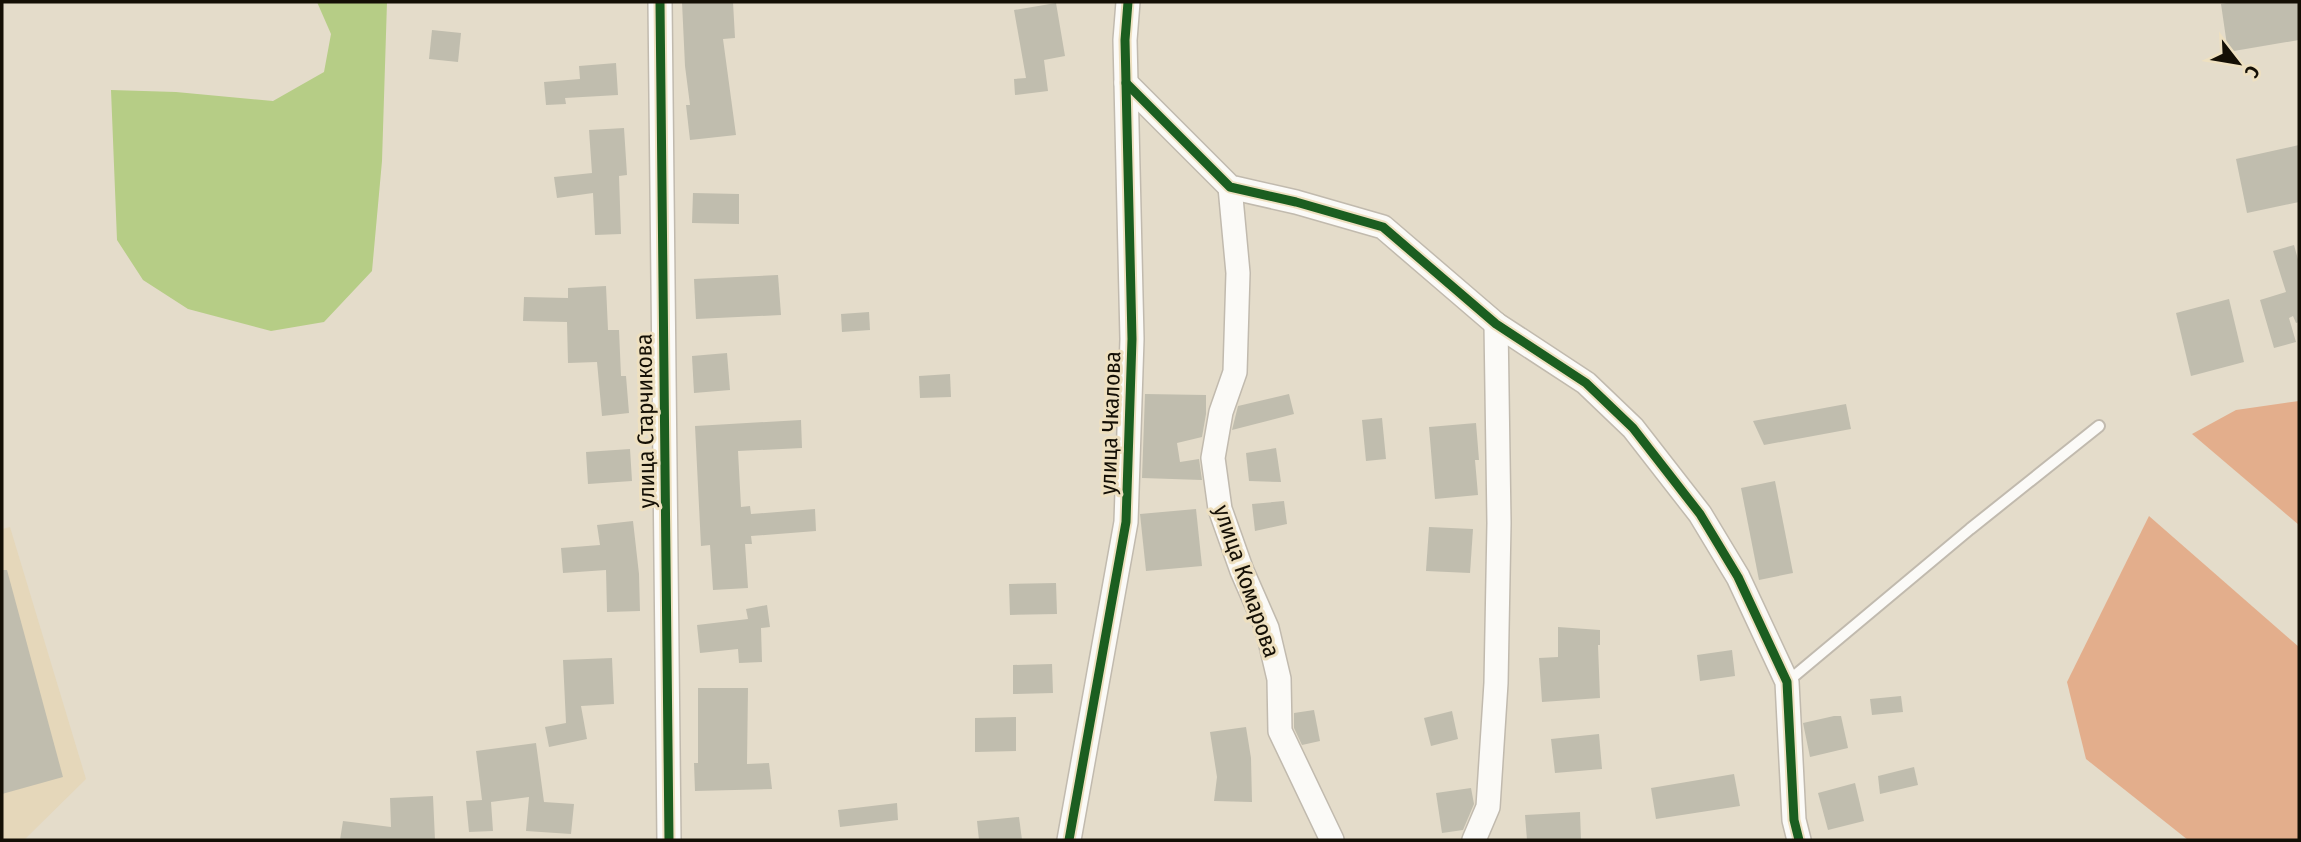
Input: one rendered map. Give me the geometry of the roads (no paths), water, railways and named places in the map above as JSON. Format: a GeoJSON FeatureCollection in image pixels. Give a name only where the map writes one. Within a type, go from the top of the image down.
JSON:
{"type":"FeatureCollection","features":[{"type":"Feature","properties":{"kind":"street","name":"улица Старчикова"},"geometry":{"type":"LineString","coordinates":[[660,2],[669,840]]}},
{"type":"Feature","properties":{"kind":"street","name":"улица Чкалова"},"geometry":{"type":"LineString","coordinates":[[1069,840],[1126,522],[1132,339],[1125,40],[1128,2]]}},
{"type":"Feature","properties":{"kind":"street"},"geometry":{"type":"LineString","coordinates":[[1126,83],[1230,187],[1296,202],[1383,227],[1496,324],[1586,383],[1633,428],[1700,514],[1738,577],[1787,682],[1794,820],[1800,840]]}},
{"type":"Feature","properties":{"kind":"street","name":"улица Комарова"},"geometry":{"type":"LineString","coordinates":[[1230,187],[1238,273],[1235,372],[1221,412],[1213,458],[1220,509],[1266,628],[1279,679],[1280,732],[1332,840]]}},
{"type":"Feature","properties":{"kind":"street"},"geometry":{"type":"LineString","coordinates":[[1474,840],[1488,807],[1496,684],[1499,523],[1496,324]]}},
{"type":"Feature","properties":{"kind":"lane"},"geometry":{"type":"LineString","coordinates":[[1787,682],[2098,426]]}}]}
